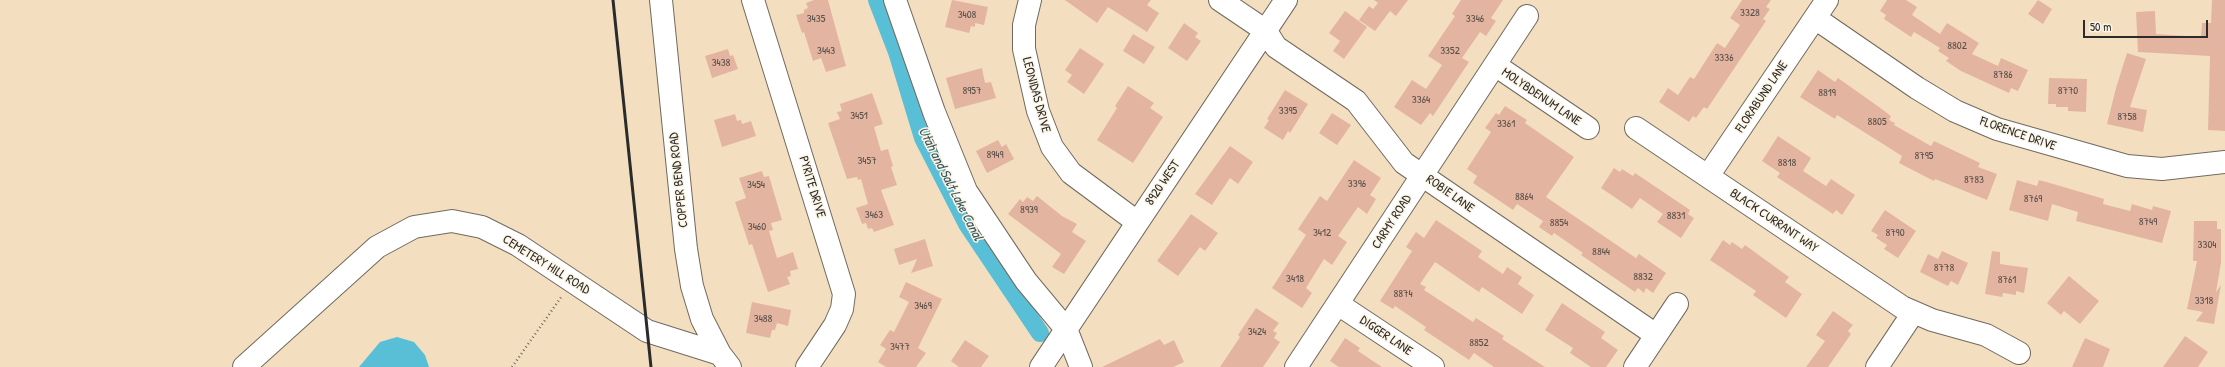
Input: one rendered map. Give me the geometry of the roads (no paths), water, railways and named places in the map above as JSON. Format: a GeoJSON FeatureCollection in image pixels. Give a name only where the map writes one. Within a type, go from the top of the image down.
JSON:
{"type":"FeatureCollection","features":[{"type":"Feature","properties":{"kind":"street","name":"COPPER BEND ROAD"},"geometry":{"type":"LineString","coordinates":[[661,0],[686,249],[692,286],[702,319],[725,360]]}},
{"type":"Feature","properties":{"kind":"street","name":"PYRITE DRIVE"},"geometry":{"type":"LineString","coordinates":[[753,0],[844,294],[843,305],[837,321],[806,367]]}},
{"type":"Feature","properties":{"kind":"street"},"geometry":{"type":"LineString","coordinates":[[895,0],[934,112],[966,191],[1062,335],[1081,367]]}},
{"type":"Feature","properties":{"kind":"street","name":"LEONIDAS DRIVE"},"geometry":{"type":"LineString","coordinates":[[1030,0],[1024,25],[1024,49],[1038,111],[1052,147],[1071,173],[1138,222]]}},
{"type":"Feature","properties":{"kind":"street"},"geometry":{"type":"LineString","coordinates":[[1220,0],[1266,31]]}},
{"type":"Feature","properties":{"kind":"street","name":"8920 WEST"},"geometry":{"type":"LineString","coordinates":[[1043,364],[1286,0]]}},
{"type":"Feature","properties":{"kind":"street","name":"FLORABUND LANE"},"geometry":{"type":"LineString","coordinates":[[1708,176],[1827,0]]}},
{"type":"Feature","properties":{"kind":"street","name":"CARMY ROAD"},"geometry":{"type":"LineString","coordinates":[[1296,367],[1527,16]]}},
{"type":"Feature","properties":{"kind":"street","name":"FLORENCE DRIVE"},"geometry":{"type":"LineString","coordinates":[[1815,18],[1917,88],[1956,111],[1997,129],[2127,166],[2162,169],[2225,162]]}},
{"type":"Feature","properties":{"kind":"street","name":"ROBIE LANE"},"geometry":{"type":"LineString","coordinates":[[1266,31],[1276,47],[1356,101],[1404,163],[1656,335]]}},
{"type":"Feature","properties":{"kind":"street","name":"MOLYBDENUM LANE"},"geometry":{"type":"LineString","coordinates":[[1494,65],[1588,128]]}},
{"type":"Feature","properties":{"kind":"street","name":"BLACK CURRANT WAY"},"geometry":{"type":"LineString","coordinates":[[1636,128],[1890,300],[1913,313],[1986,335],[2019,352]]}},
{"type":"Feature","properties":{"kind":"street","name":"CEMETERY HILL ROAD"},"geometry":{"type":"LineString","coordinates":[[244,367],[377,247],[414,226],[452,221],[482,227],[518,245],[647,331],[725,360]]}},
{"type":"Feature","properties":{"kind":"street","name":"DIGGER LANE"},"geometry":{"type":"LineString","coordinates":[[1338,304],[1433,367]]}},
{"type":"Feature","properties":{"kind":"street"},"geometry":{"type":"LineString","coordinates":[[1635,367],[1677,304]]}},
{"type":"Feature","properties":{"kind":"street"},"geometry":{"type":"LineString","coordinates":[[1877,367],[1913,313]]}},
{"type":"Feature","properties":{"kind":"water"},"geometry":{"type":"Polygon","coordinates":[[[397,337],[414,342],[425,355],[429,367],[359,367],[380,342],[397,337]]]}},
{"type":"Feature","properties":{"kind":"waterway","name":"Utah and Salt Lake Canal"},"geometry":{"type":"LineString","coordinates":[[877,0],[897,52],[923,138],[967,224],[1040,333]]}},
{"type":"Feature","properties":{"kind":"railway"},"geometry":{"type":"LineString","coordinates":[[613,0],[651,367]]}}]}
